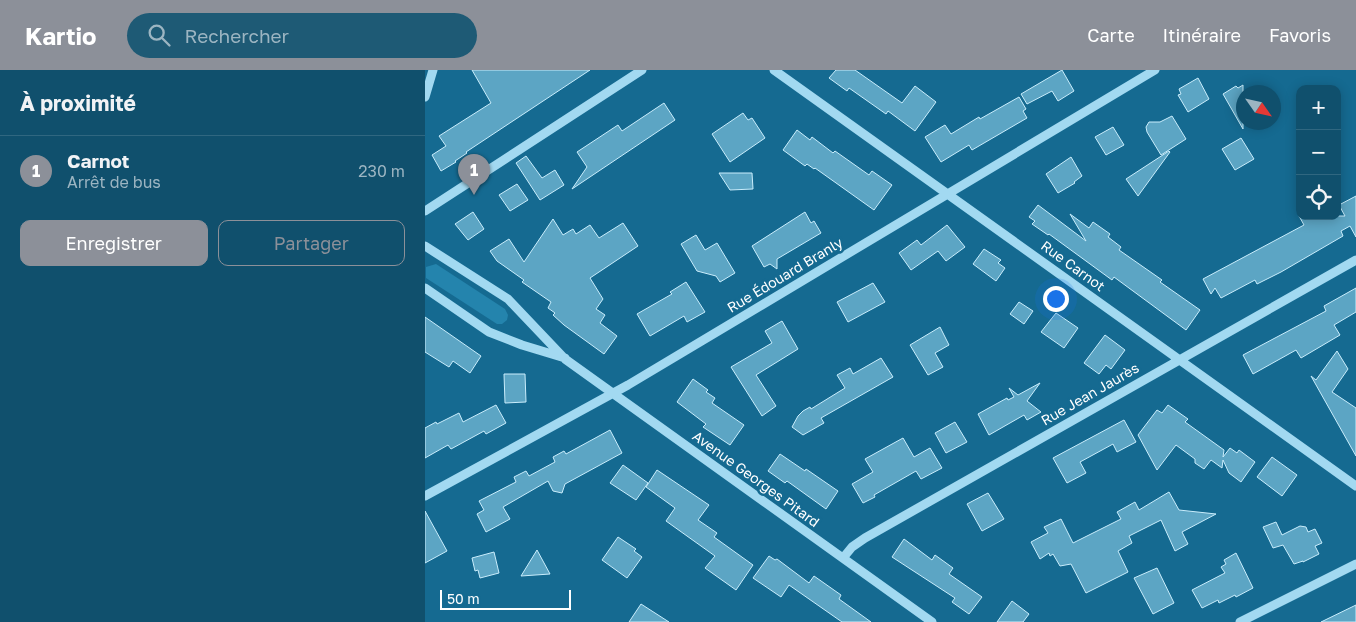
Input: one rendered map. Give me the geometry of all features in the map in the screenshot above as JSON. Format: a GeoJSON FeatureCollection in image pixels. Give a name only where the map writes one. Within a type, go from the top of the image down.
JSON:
{"type":"FeatureCollection","features":[{"type":"Feature","properties":{"kind":"street"},"geometry":{"type":"LineString","coordinates":[[425,97],[433,70]]}},
{"type":"Feature","properties":{"kind":"street"},"geometry":{"type":"LineString","coordinates":[[425,211],[642,70]]}},
{"type":"Feature","properties":{"kind":"street","name":"Rue Carnot"},"geometry":{"type":"LineString","coordinates":[[774,70],[1356,486]]}},
{"type":"Feature","properties":{"kind":"street","name":"Rue Édouard Branly"},"geometry":{"type":"LineString","coordinates":[[425,496],[613,393],[1155,70]]}},
{"type":"Feature","properties":{"kind":"street","name":"Avenue Georges Pitard"},"geometry":{"type":"LineString","coordinates":[[425,246],[508,299],[565,358],[932,622]]}},
{"type":"Feature","properties":{"kind":"street","name":"Rue Jean Jaurès"},"geometry":{"type":"LineString","coordinates":[[843,558],[852,547],[865,538],[1356,260]]}},
{"type":"Feature","properties":{"kind":"street","name":"Avenue Georges Pitard"},"geometry":{"type":"LineString","coordinates":[[425,288],[489,332],[522,345],[565,358]]}},
{"type":"Feature","properties":{"kind":"street"},"geometry":{"type":"LineString","coordinates":[[1240,622],[1356,564]]}},
{"type":"Feature","properties":{"kind":"shaded area"},"geometry":{"type":"Polygon","coordinates":[[[436,264],[505,309],[508,315],[507,320],[502,324],[497,324],[426,278],[426,267],[436,264]]]}},
{"type":"Feature","properties":{"kind":"building"},"geometry":{"type":"Polygon","coordinates":[[[472,70],[590,70],[466,152],[456,162],[441,171],[432,155],[446,146],[439,136],[491,103],[472,70]]]}},
{"type":"Feature","properties":{"kind":"building"},"geometry":{"type":"Polygon","coordinates":[[[836,70],[855,70],[902,103],[915,86],[936,102],[915,131],[888,111],[886,114],[849,88],[847,91],[829,78],[836,70]]]}},
{"type":"Feature","properties":{"kind":"building"},"geometry":{"type":"Polygon","coordinates":[[[1062,70],[1074,91],[1058,101],[1052,91],[1027,104],[1021,94],[1062,70]]]}},
{"type":"Feature","properties":{"kind":"building"},"geometry":{"type":"Polygon","coordinates":[[[1198,78],[1209,99],[1188,112],[1178,95],[1181,94],[1179,89],[1198,78]]]}},
{"type":"Feature","properties":{"kind":"building"},"geometry":{"type":"Polygon","coordinates":[[[1236,86],[1236,117],[1223,94],[1236,86]]]}},
{"type":"Feature","properties":{"kind":"building"},"geometry":{"type":"Polygon","coordinates":[[[1019,97],[1026,109],[1023,111],[1027,118],[972,150],[969,145],[941,162],[925,137],[945,125],[951,134],[979,117],[980,119],[1019,97]]]}},
{"type":"Feature","properties":{"kind":"building"},"geometry":{"type":"Polygon","coordinates":[[[664,103],[675,120],[572,189],[587,167],[577,152],[618,125],[622,131],[664,103]]]}},
{"type":"Feature","properties":{"kind":"building"},"geometry":{"type":"Polygon","coordinates":[[[743,113],[748,120],[752,118],[765,138],[730,162],[712,134],[743,113]]]}},
{"type":"Feature","properties":{"kind":"building"},"geometry":{"type":"Polygon","coordinates":[[[1172,116],[1186,139],[1161,155],[1146,127],[1149,122],[1160,122],[1172,116]]]}},
{"type":"Feature","properties":{"kind":"building"},"geometry":{"type":"Polygon","coordinates":[[[1113,127],[1124,145],[1106,155],[1095,137],[1113,127]]]}},
{"type":"Feature","properties":{"kind":"building"},"geometry":{"type":"Polygon","coordinates":[[[797,130],[810,140],[812,137],[833,153],[835,151],[869,175],[872,171],[892,185],[874,210],[815,168],[807,164],[805,166],[783,150],[797,130]]]}},
{"type":"Feature","properties":{"kind":"building"},"geometry":{"type":"Polygon","coordinates":[[[1241,138],[1254,159],[1235,170],[1222,149],[1241,138]]]}},
{"type":"Feature","properties":{"kind":"building"},"geometry":{"type":"Polygon","coordinates":[[[1170,152],[1138,196],[1126,179],[1170,152]]]}},
{"type":"Feature","properties":{"kind":"building"},"geometry":{"type":"Polygon","coordinates":[[[526,156],[542,178],[555,170],[564,185],[540,200],[516,163],[526,156]]]}},
{"type":"Feature","properties":{"kind":"building"},"geometry":{"type":"Polygon","coordinates":[[[1071,157],[1082,176],[1075,183],[1058,193],[1046,174],[1071,157]]]}},
{"type":"Feature","properties":{"kind":"building"},"geometry":{"type":"Polygon","coordinates":[[[719,173],[752,173],[753,189],[730,190],[719,173]]]}},
{"type":"Feature","properties":{"kind":"building"},"geometry":{"type":"Polygon","coordinates":[[[517,184],[528,200],[510,211],[499,195],[517,184]]]}},
{"type":"Feature","properties":{"kind":"building"},"geometry":{"type":"Polygon","coordinates":[[[1356,196],[1356,237],[1350,226],[1341,231],[1343,236],[1257,284],[1255,280],[1221,298],[1215,288],[1211,294],[1203,279],[1304,225],[1301,220],[1341,220],[1341,216],[1345,216],[1341,204],[1356,196]]]}},
{"type":"Feature","properties":{"kind":"building"},"geometry":{"type":"Polygon","coordinates":[[[1038,205],[1086,241],[1070,214],[1089,228],[1093,222],[1110,234],[1108,237],[1121,247],[1119,250],[1200,310],[1186,330],[1114,277],[1112,280],[1049,234],[1032,224],[1035,221],[1029,217],[1038,205]]]}},
{"type":"Feature","properties":{"kind":"building"},"geometry":{"type":"Polygon","coordinates":[[[473,212],[484,229],[468,240],[455,224],[473,212]]]}},
{"type":"Feature","properties":{"kind":"building"},"geometry":{"type":"Polygon","coordinates":[[[805,212],[811,223],[814,221],[821,233],[777,259],[777,269],[770,264],[764,267],[752,246],[805,212]]]}},
{"type":"Feature","properties":{"kind":"building"},"geometry":{"type":"Polygon","coordinates":[[[553,219],[563,235],[573,229],[576,234],[590,225],[599,238],[623,223],[638,246],[590,278],[603,299],[596,309],[605,315],[600,323],[617,336],[604,354],[564,325],[553,315],[555,313],[548,308],[551,302],[522,282],[524,280],[497,261],[490,251],[509,239],[524,262],[553,219]]]}},
{"type":"Feature","properties":{"kind":"building"},"geometry":{"type":"Polygon","coordinates":[[[947,225],[965,247],[946,261],[938,251],[911,270],[899,253],[917,240],[921,245],[947,225]]]}},
{"type":"Feature","properties":{"kind":"building"},"geometry":{"type":"Polygon","coordinates":[[[696,235],[705,250],[717,243],[735,273],[720,282],[716,276],[697,271],[681,244],[696,235]]]}},
{"type":"Feature","properties":{"kind":"building"},"geometry":{"type":"Polygon","coordinates":[[[984,249],[1001,260],[998,263],[1005,268],[996,281],[973,264],[984,249]]]}},
{"type":"Feature","properties":{"kind":"building"},"geometry":{"type":"Polygon","coordinates":[[[686,282],[705,312],[687,322],[684,316],[650,336],[637,314],[672,294],[670,292],[686,282]]]}},
{"type":"Feature","properties":{"kind":"building"},"geometry":{"type":"Polygon","coordinates":[[[873,283],[885,302],[848,322],[837,302],[873,283]]]}},
{"type":"Feature","properties":{"kind":"building"},"geometry":{"type":"Polygon","coordinates":[[[1356,288],[1356,312],[1334,325],[1340,335],[1301,358],[1296,350],[1253,374],[1243,355],[1326,311],[1324,306],[1356,288]]]}},
{"type":"Feature","properties":{"kind":"building"},"geometry":{"type":"Polygon","coordinates":[[[1019,302],[1033,311],[1024,324],[1010,314],[1019,302]]]}},
{"type":"Feature","properties":{"kind":"building"},"geometry":{"type":"Polygon","coordinates":[[[1056,313],[1078,328],[1064,348],[1041,332],[1056,313]]]}},
{"type":"Feature","properties":{"kind":"building"},"geometry":{"type":"Polygon","coordinates":[[[425,317],[481,356],[470,373],[453,361],[449,367],[425,352],[425,317]]]}},
{"type":"Feature","properties":{"kind":"building"},"geometry":{"type":"Polygon","coordinates":[[[782,321],[798,349],[756,375],[776,406],[762,416],[731,367],[772,343],[765,331],[782,321]]]}},
{"type":"Feature","properties":{"kind":"building"},"geometry":{"type":"Polygon","coordinates":[[[940,327],[949,345],[935,353],[943,367],[928,375],[910,345],[940,327]]]}},
{"type":"Feature","properties":{"kind":"building"},"geometry":{"type":"Polygon","coordinates":[[[1105,335],[1125,350],[1111,369],[1106,365],[1099,374],[1084,363],[1105,335]]]}},
{"type":"Feature","properties":{"kind":"building"},"geometry":{"type":"Polygon","coordinates":[[[1337,351],[1348,369],[1332,392],[1356,408],[1356,456],[1311,376],[1316,380],[1337,351]]]}},
{"type":"Feature","properties":{"kind":"building"},"geometry":{"type":"Polygon","coordinates":[[[881,358],[893,377],[821,418],[824,423],[803,435],[792,427],[803,411],[810,407],[811,409],[845,388],[837,375],[850,368],[853,374],[881,358]]]}},
{"type":"Feature","properties":{"kind":"building"},"geometry":{"type":"Polygon","coordinates":[[[504,374],[525,374],[526,402],[505,403],[504,374]]]}},
{"type":"Feature","properties":{"kind":"building"},"geometry":{"type":"Polygon","coordinates":[[[693,379],[715,398],[712,403],[744,425],[730,445],[703,427],[706,424],[677,402],[693,379]]]}},
{"type":"Feature","properties":{"kind":"building"},"geometry":{"type":"Polygon","coordinates":[[[1040,383],[1027,401],[1041,412],[1027,420],[1024,415],[989,435],[978,414],[1007,398],[1008,400],[1014,397],[1009,388],[1018,395],[1040,383]]]}},
{"type":"Feature","properties":{"kind":"building"},"geometry":{"type":"Polygon","coordinates":[[[496,405],[506,423],[486,434],[484,431],[451,449],[448,445],[425,458],[425,428],[459,413],[463,422],[496,405]]]}},
{"type":"Feature","properties":{"kind":"building"},"geometry":{"type":"Polygon","coordinates":[[[1168,405],[1188,419],[1185,422],[1224,450],[1223,457],[1230,448],[1237,453],[1239,450],[1255,462],[1241,482],[1229,473],[1223,460],[1222,468],[1211,460],[1204,469],[1195,463],[1195,459],[1176,445],[1157,470],[1138,435],[1157,410],[1162,413],[1168,405]]]}},
{"type":"Feature","properties":{"kind":"building"},"geometry":{"type":"Polygon","coordinates":[[[1124,420],[1136,442],[1117,452],[1113,444],[1080,462],[1086,473],[1067,483],[1053,458],[1124,420]]]}},
{"type":"Feature","properties":{"kind":"building"},"geometry":{"type":"Polygon","coordinates":[[[955,422],[967,442],[946,453],[935,433],[955,422]]]}},
{"type":"Feature","properties":{"kind":"building"},"geometry":{"type":"Polygon","coordinates":[[[610,430],[622,453],[565,484],[562,493],[553,491],[548,481],[503,507],[510,519],[486,532],[477,514],[484,510],[479,501],[516,482],[514,477],[526,471],[529,476],[555,462],[553,457],[564,451],[566,454],[610,430]]]}},
{"type":"Feature","properties":{"kind":"building"},"geometry":{"type":"Polygon","coordinates":[[[903,438],[914,457],[930,448],[942,468],[921,479],[916,471],[863,503],[852,484],[873,472],[865,459],[903,438]]]}},
{"type":"Feature","properties":{"kind":"building"},"geometry":{"type":"Polygon","coordinates":[[[780,454],[838,491],[826,509],[787,481],[785,483],[768,471],[780,454]]]}},
{"type":"Feature","properties":{"kind":"building"},"geometry":{"type":"Polygon","coordinates":[[[1272,457],[1297,475],[1282,496],[1257,477],[1272,457]]]}},
{"type":"Feature","properties":{"kind":"building"},"geometry":{"type":"Polygon","coordinates":[[[623,465],[648,483],[636,500],[610,483],[623,465]]]}},
{"type":"Feature","properties":{"kind":"building"},"geometry":{"type":"Polygon","coordinates":[[[657,470],[709,505],[698,520],[717,533],[714,537],[753,565],[736,590],[705,568],[715,556],[666,521],[675,508],[646,487],[657,470]]]}},
{"type":"Feature","properties":{"kind":"building"},"geometry":{"type":"Polygon","coordinates":[[[1169,492],[1179,510],[1216,514],[1182,532],[1188,544],[1175,551],[1161,520],[1129,536],[1132,543],[1118,551],[1128,572],[1086,593],[1071,564],[1060,566],[1053,554],[1050,556],[1049,553],[1040,559],[1031,542],[1048,533],[1044,527],[1061,519],[1073,543],[1121,519],[1117,512],[1135,502],[1139,510],[1169,492]]]}},
{"type":"Feature","properties":{"kind":"building"},"geometry":{"type":"Polygon","coordinates":[[[988,493],[1004,519],[982,531],[967,504],[988,493]]]}},
{"type":"Feature","properties":{"kind":"building"},"geometry":{"type":"Polygon","coordinates":[[[425,511],[447,551],[425,563],[425,511]]]}},
{"type":"Feature","properties":{"kind":"building"},"geometry":{"type":"Polygon","coordinates":[[[1276,522],[1282,535],[1300,526],[1306,527],[1308,532],[1315,529],[1322,543],[1315,546],[1319,554],[1294,564],[1283,545],[1273,548],[1263,527],[1276,522]]]}},
{"type":"Feature","properties":{"kind":"building"},"geometry":{"type":"Polygon","coordinates":[[[618,537],[636,549],[634,551],[642,557],[627,578],[602,560],[618,537]]]}},
{"type":"Feature","properties":{"kind":"building"},"geometry":{"type":"Polygon","coordinates":[[[904,539],[932,560],[935,555],[953,568],[949,574],[982,597],[969,614],[952,602],[955,598],[892,557],[904,539]]]}},
{"type":"Feature","properties":{"kind":"building"},"geometry":{"type":"Polygon","coordinates":[[[537,550],[550,574],[521,576],[537,550]]]}},
{"type":"Feature","properties":{"kind":"building"},"geometry":{"type":"Polygon","coordinates":[[[494,552],[499,573],[480,578],[478,570],[475,571],[472,558],[494,552]]]}},
{"type":"Feature","properties":{"kind":"building"},"geometry":{"type":"Polygon","coordinates":[[[1236,553],[1253,588],[1236,597],[1235,595],[1219,603],[1218,600],[1202,608],[1192,590],[1225,573],[1221,567],[1226,564],[1224,560],[1236,553]]]}},
{"type":"Feature","properties":{"kind":"building"},"geometry":{"type":"Polygon","coordinates":[[[769,556],[775,560],[777,559],[809,583],[814,576],[841,595],[839,599],[871,622],[842,622],[789,585],[781,597],[753,578],[769,556]]]}},
{"type":"Feature","properties":{"kind":"building"},"geometry":{"type":"Polygon","coordinates":[[[1157,568],[1174,603],[1153,614],[1134,578],[1157,568]]]}},
{"type":"Feature","properties":{"kind":"building"},"geometry":{"type":"Polygon","coordinates":[[[1012,601],[1029,614],[1023,622],[997,622],[1012,601]]]}},
{"type":"Feature","properties":{"kind":"building"},"geometry":{"type":"Polygon","coordinates":[[[641,604],[669,622],[629,622],[641,604]]]}},
{"type":"Feature","properties":{"kind":"building"},"geometry":{"type":"Polygon","coordinates":[[[1356,605],[1356,622],[1321,622],[1356,605]]]}},
{"type":"Feature","properties":{"kind":"place","name":"Carnot"},"geometry":{"type":"Point","coordinates":[474,195]}}]}
